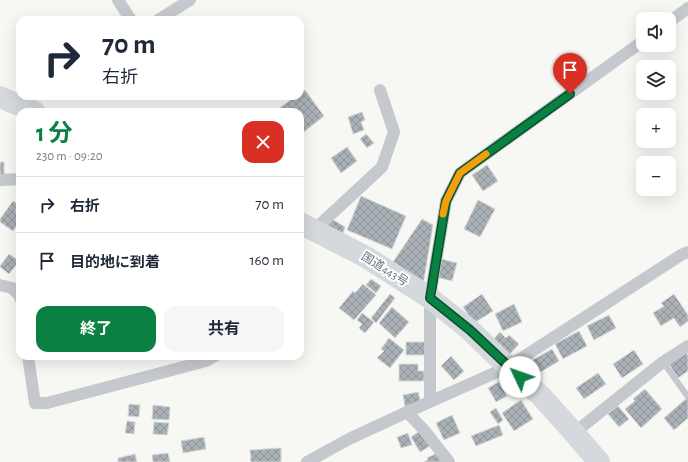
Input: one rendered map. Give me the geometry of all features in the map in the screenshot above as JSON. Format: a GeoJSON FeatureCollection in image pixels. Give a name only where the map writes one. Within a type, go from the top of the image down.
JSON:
{"type":"FeatureCollection","features":[{"type":"Feature","properties":{"kind":"highway","name":"国道443号"},"geometry":{"type":"LineString","coordinates":[[304,225],[366,257],[430,298],[470,330],[508,367],[541,396],[599,462]]}},
{"type":"Feature","properties":{"kind":"street"},"geometry":{"type":"LineString","coordinates":[[118,0],[128,16]]}},
{"type":"Feature","properties":{"kind":"street"},"geometry":{"type":"LineString","coordinates":[[164,16],[190,0]]}},
{"type":"Feature","properties":{"kind":"street"},"geometry":{"type":"LineString","coordinates":[[676,17],[688,8]]}},
{"type":"Feature","properties":{"kind":"street"},"geometry":{"type":"LineString","coordinates":[[430,401],[430,298],[446,201],[460,173],[636,46]]}},
{"type":"Feature","properties":{"kind":"street"},"geometry":{"type":"LineString","coordinates":[[304,225],[382,168],[394,132],[380,90]]}},
{"type":"Feature","properties":{"kind":"street"},"geometry":{"type":"LineString","coordinates":[[0,180],[16,179]]}},
{"type":"Feature","properties":{"kind":"street"},"geometry":{"type":"LineString","coordinates":[[307,462],[349,439],[430,401],[508,367],[681,255],[688,252]]}},
{"type":"Feature","properties":{"kind":"street"},"geometry":{"type":"LineString","coordinates":[[0,285],[12,288],[16,292]]}},
{"type":"Feature","properties":{"kind":"street"},"geometry":{"type":"LineString","coordinates":[[574,433],[663,362],[688,346]]}},
{"type":"Feature","properties":{"kind":"street"},"geometry":{"type":"LineString","coordinates":[[29,360],[35,403],[70,397],[208,360]]}},
{"type":"Feature","properties":{"kind":"street"},"geometry":{"type":"LineString","coordinates":[[407,412],[424,430],[449,462]]}},
{"type":"Feature","properties":{"kind":"lane"},"geometry":{"type":"LineString","coordinates":[[663,362],[688,397]]}},
{"type":"Feature","properties":{"kind":"building"},"geometry":{"type":"Polygon","coordinates":[[[304,91],[324,116],[304,132],[304,108],[280,108],[291,100],[304,100],[304,91]]]}},
{"type":"Feature","properties":{"kind":"building"},"geometry":{"type":"Polygon","coordinates":[[[362,112],[365,120],[361,122],[364,130],[353,134],[348,117],[362,112]]]}},
{"type":"Feature","properties":{"kind":"building"},"geometry":{"type":"Polygon","coordinates":[[[366,134],[374,143],[367,148],[360,139],[366,134]]]}},
{"type":"Feature","properties":{"kind":"building"},"geometry":{"type":"Polygon","coordinates":[[[347,147],[357,161],[341,173],[331,158],[347,147]]]}},
{"type":"Feature","properties":{"kind":"building"},"geometry":{"type":"Polygon","coordinates":[[[0,162],[4,162],[5,176],[0,176],[0,162]]]}},
{"type":"Feature","properties":{"kind":"building"},"geometry":{"type":"Polygon","coordinates":[[[487,165],[498,181],[483,191],[472,175],[487,165]]]}},
{"type":"Feature","properties":{"kind":"building"},"geometry":{"type":"Polygon","coordinates":[[[361,196],[406,216],[392,249],[347,230],[361,196]]]}},
{"type":"Feature","properties":{"kind":"building"},"geometry":{"type":"Polygon","coordinates":[[[478,200],[495,209],[480,237],[464,229],[478,200]]]}},
{"type":"Feature","properties":{"kind":"building"},"geometry":{"type":"Polygon","coordinates":[[[13,201],[16,203],[16,227],[13,231],[0,222],[0,219],[13,201]]]}},
{"type":"Feature","properties":{"kind":"building"},"geometry":{"type":"Polygon","coordinates":[[[332,219],[345,227],[341,239],[324,231],[332,219]]]}},
{"type":"Feature","properties":{"kind":"building"},"geometry":{"type":"Polygon","coordinates":[[[422,219],[433,225],[423,285],[391,265],[422,219]]]}},
{"type":"Feature","properties":{"kind":"building"},"geometry":{"type":"Polygon","coordinates":[[[9,254],[16,259],[16,265],[9,274],[0,266],[9,254]]]}},
{"type":"Feature","properties":{"kind":"building"},"geometry":{"type":"Polygon","coordinates":[[[441,259],[457,263],[452,281],[436,277],[441,259]]]}},
{"type":"Feature","properties":{"kind":"building"},"geometry":{"type":"Polygon","coordinates":[[[371,279],[381,286],[376,293],[366,285],[371,279]]]}},
{"type":"Feature","properties":{"kind":"building"},"geometry":{"type":"Polygon","coordinates":[[[363,284],[376,295],[354,320],[339,308],[353,291],[355,293],[363,284]]]}},
{"type":"Feature","properties":{"kind":"building"},"geometry":{"type":"Polygon","coordinates":[[[390,294],[395,298],[376,323],[371,318],[390,294]]]}},
{"type":"Feature","properties":{"kind":"building"},"geometry":{"type":"Polygon","coordinates":[[[482,294],[493,311],[474,323],[463,307],[482,294]]]}},
{"type":"Feature","properties":{"kind":"building"},"geometry":{"type":"Polygon","coordinates":[[[674,294],[688,315],[688,321],[680,327],[674,318],[661,326],[653,313],[664,306],[661,303],[674,294]]]}},
{"type":"Feature","properties":{"kind":"building"},"geometry":{"type":"Polygon","coordinates":[[[514,304],[522,322],[503,331],[495,314],[514,304]]]}},
{"type":"Feature","properties":{"kind":"building"},"geometry":{"type":"Polygon","coordinates":[[[392,307],[409,322],[395,338],[379,323],[392,307]]]}},
{"type":"Feature","properties":{"kind":"building"},"geometry":{"type":"Polygon","coordinates":[[[362,313],[374,322],[365,333],[359,328],[362,324],[357,320],[362,313]]]}},
{"type":"Feature","properties":{"kind":"building"},"geometry":{"type":"Polygon","coordinates":[[[609,315],[616,328],[594,340],[587,326],[609,315]]]}},
{"type":"Feature","properties":{"kind":"building"},"geometry":{"type":"Polygon","coordinates":[[[579,331],[587,346],[563,359],[555,344],[579,331]]]}},
{"type":"Feature","properties":{"kind":"building"},"geometry":{"type":"Polygon","coordinates":[[[500,332],[506,338],[509,335],[519,344],[508,356],[492,341],[500,332]]]}},
{"type":"Feature","properties":{"kind":"building"},"geometry":{"type":"Polygon","coordinates":[[[389,338],[404,350],[390,368],[377,358],[384,351],[381,349],[389,338]]]}},
{"type":"Feature","properties":{"kind":"building"},"geometry":{"type":"Polygon","coordinates":[[[406,342],[426,342],[426,355],[406,355],[406,342]]]}},
{"type":"Feature","properties":{"kind":"building"},"geometry":{"type":"Polygon","coordinates":[[[552,349],[559,361],[537,374],[529,362],[552,349]]]}},
{"type":"Feature","properties":{"kind":"building"},"geometry":{"type":"Polygon","coordinates":[[[634,350],[643,364],[622,378],[613,364],[634,350]]]}},
{"type":"Feature","properties":{"kind":"building"},"geometry":{"type":"Polygon","coordinates":[[[686,353],[688,355],[688,371],[678,378],[669,364],[686,353]]]}},
{"type":"Feature","properties":{"kind":"building"},"geometry":{"type":"Polygon","coordinates":[[[451,356],[464,371],[454,380],[441,366],[451,356]]]}},
{"type":"Feature","properties":{"kind":"building"},"geometry":{"type":"Polygon","coordinates":[[[399,364],[418,364],[418,371],[424,371],[424,381],[399,381],[399,364]]]}},
{"type":"Feature","properties":{"kind":"building"},"geometry":{"type":"Polygon","coordinates":[[[598,373],[606,384],[584,399],[576,388],[598,373]]]}},
{"type":"Feature","properties":{"kind":"building"},"geometry":{"type":"Polygon","coordinates":[[[499,382],[507,396],[496,402],[488,388],[499,382]]]}},
{"type":"Feature","properties":{"kind":"building"},"geometry":{"type":"Polygon","coordinates":[[[645,389],[662,409],[641,428],[625,409],[635,401],[633,399],[645,389]]]}},
{"type":"Feature","properties":{"kind":"building"},"geometry":{"type":"Polygon","coordinates":[[[418,392],[421,403],[405,406],[403,395],[418,392]]]}},
{"type":"Feature","properties":{"kind":"building"},"geometry":{"type":"Polygon","coordinates":[[[687,398],[688,418],[674,430],[664,418],[687,398]]]}},
{"type":"Feature","properties":{"kind":"building"},"geometry":{"type":"Polygon","coordinates":[[[521,400],[533,419],[514,431],[502,413],[521,400]]]}},
{"type":"Feature","properties":{"kind":"building"},"geometry":{"type":"Polygon","coordinates":[[[129,404],[140,405],[139,417],[128,416],[129,404]]]}},
{"type":"Feature","properties":{"kind":"building"},"geometry":{"type":"Polygon","coordinates":[[[153,405],[170,407],[169,420],[152,419],[153,405]]]}},
{"type":"Feature","properties":{"kind":"building"},"geometry":{"type":"Polygon","coordinates":[[[618,406],[629,419],[619,427],[608,414],[618,406]]]}},
{"type":"Feature","properties":{"kind":"building"},"geometry":{"type":"Polygon","coordinates":[[[496,408],[503,420],[498,424],[490,412],[496,408]]]}},
{"type":"Feature","properties":{"kind":"building"},"geometry":{"type":"Polygon","coordinates":[[[452,415],[460,433],[444,440],[436,423],[452,415]]]}},
{"type":"Feature","properties":{"kind":"building"},"geometry":{"type":"Polygon","coordinates":[[[127,421],[135,422],[134,434],[125,433],[127,421]]]}},
{"type":"Feature","properties":{"kind":"building"},"geometry":{"type":"Polygon","coordinates":[[[154,422],[169,423],[167,435],[153,434],[154,422]]]}},
{"type":"Feature","properties":{"kind":"building"},"geometry":{"type":"Polygon","coordinates":[[[499,425],[503,435],[476,446],[471,436],[499,425]]]}},
{"type":"Feature","properties":{"kind":"building"},"geometry":{"type":"Polygon","coordinates":[[[420,431],[430,446],[420,452],[411,437],[420,431]]]}},
{"type":"Feature","properties":{"kind":"building"},"geometry":{"type":"Polygon","coordinates":[[[408,433],[412,445],[401,448],[397,437],[408,433]]]}},
{"type":"Feature","properties":{"kind":"building"},"geometry":{"type":"Polygon","coordinates":[[[204,437],[206,449],[183,453],[181,441],[204,437]]]}},
{"type":"Feature","properties":{"kind":"building"},"geometry":{"type":"Polygon","coordinates":[[[281,448],[281,462],[251,462],[250,450],[281,448]]]}},
{"type":"Feature","properties":{"kind":"building"},"geometry":{"type":"Polygon","coordinates":[[[168,453],[170,462],[153,462],[152,455],[168,453]]]}},
{"type":"Feature","properties":{"kind":"building"},"geometry":{"type":"Polygon","coordinates":[[[437,453],[442,462],[424,462],[428,460],[427,458],[437,453]]]}},
{"type":"Feature","properties":{"kind":"building"},"geometry":{"type":"Polygon","coordinates":[[[135,454],[137,462],[118,462],[118,458],[135,454]]]}},
{"type":"Feature","properties":{"kind":"slow traffic"},"geometry":{"type":"LineString","coordinates":[[443,214],[446,201],[460,173],[486,154]]}},
{"type":"Feature","properties":{"kind":"route"},"geometry":{"type":"LineString","coordinates":[[520,377],[470,330],[430,298],[446,201],[460,173],[570,94]]}}]}
